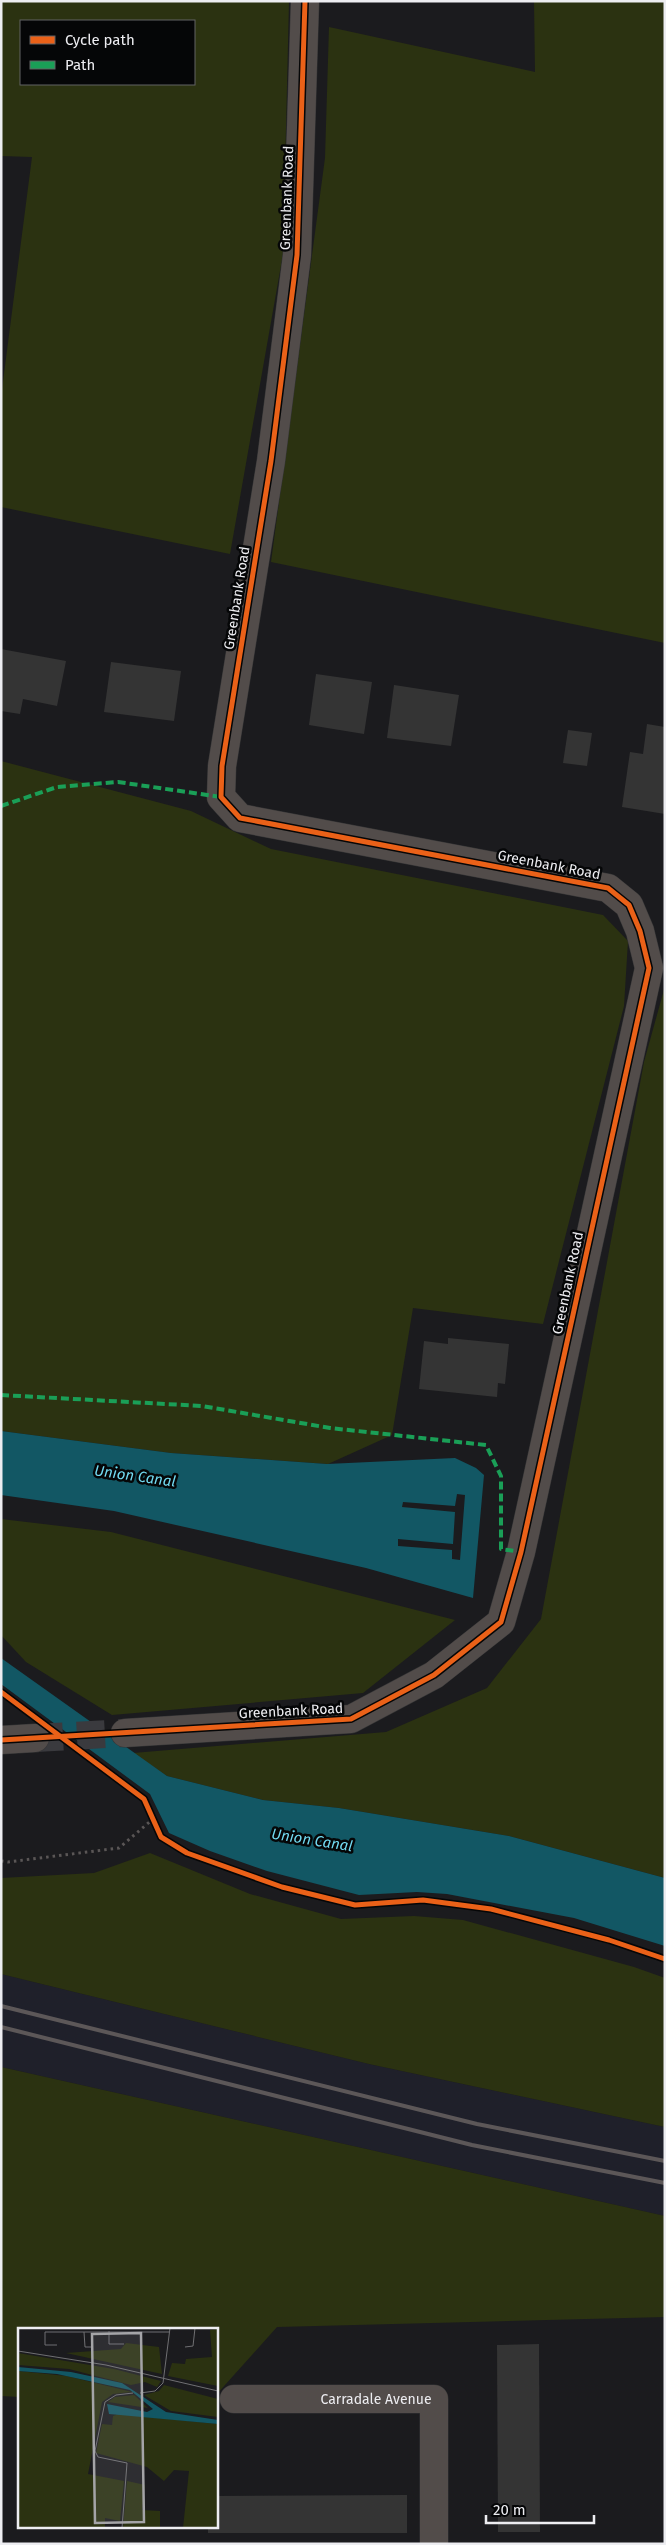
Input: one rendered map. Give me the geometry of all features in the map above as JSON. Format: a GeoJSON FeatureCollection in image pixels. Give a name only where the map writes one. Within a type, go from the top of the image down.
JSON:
{"type":"FeatureCollection","features":[{"type":"Feature","properties":{"kind":"street","name":"Greenbank Road"},"geometry":{"type":"LineString","coordinates":[[125,1733],[350,1719],[434,1675],[501,1622],[521,1552],[649,968],[640,931],[629,905],[608,888],[240,818],[221,798],[222,766],[271,460],[297,255],[305,1]]}},
{"type":"Feature","properties":{"kind":"street"},"geometry":{"type":"LineString","coordinates":[[1,1740],[35,1738]]}},
{"type":"Feature","properties":{"kind":"street","name":"Carradale Avenue"},"geometry":{"type":"LineString","coordinates":[[234,2399],[434,2399],[434,2544]]}},
{"type":"Feature","properties":{"kind":"path"},"geometry":{"type":"LineString","coordinates":[[150,1812],[156,1825]]}},
{"type":"Feature","properties":{"kind":"path"},"geometry":{"type":"LineString","coordinates":[[1,1861],[8,1862],[119,1848],[153,1819]]}},
{"type":"Feature","properties":{"kind":"shaded area"},"geometry":{"type":"Polygon","coordinates":[[[1,1974],[369,2064],[665,2127],[665,2216],[1,2067],[1,1974]]]}},
{"type":"Feature","properties":{"kind":"green space"},"geometry":{"type":"Polygon","coordinates":[[[1,1],[289,1],[283,254],[230,554],[1,507],[1,397],[32,157],[1,156],[1,1]]]}},
{"type":"Feature","properties":{"kind":"green space"},"geometry":{"type":"Polygon","coordinates":[[[534,1],[665,1],[665,643],[271,562],[325,158],[329,27],[535,72],[534,1]]]}},
{"type":"Feature","properties":{"kind":"green space"},"geometry":{"type":"Polygon","coordinates":[[[1,761],[191,811],[271,849],[603,915],[628,941],[624,1006],[543,1324],[413,1308],[392,1435],[328,1464],[171,1453],[1,1431],[1,761]]]}},
{"type":"Feature","properties":{"kind":"green space"},"geometry":{"type":"Polygon","coordinates":[[[665,986],[665,1878],[509,1836],[339,1808],[263,1800],[167,1776],[133,1753],[386,1732],[487,1688],[541,1619],[644,1062],[665,986]]]}},
{"type":"Feature","properties":{"kind":"green space"},"geometry":{"type":"Polygon","coordinates":[[[1,1519],[111,1532],[455,1620],[363,1693],[112,1715],[26,1662],[1,1635],[1,1519]]]}},
{"type":"Feature","properties":{"kind":"green space"},"geometry":{"type":"Polygon","coordinates":[[[150,1853],[250,1894],[341,1919],[414,1916],[463,1920],[634,1967],[665,1978],[665,2127],[369,2064],[1,1974],[1,1878],[94,1873],[150,1853]]]}},
{"type":"Feature","properties":{"kind":"green space"},"geometry":{"type":"Polygon","coordinates":[[[1,2067],[665,2216],[665,2317],[277,2327],[218,2393],[218,2328],[18,2328],[18,2397],[1,2396],[1,2067]]]}},
{"type":"Feature","properties":{"kind":"water","name":"Union Canal"},"geometry":{"type":"Polygon","coordinates":[[[1,1431],[171,1453],[327,1464],[455,1458],[476,1468],[484,1475],[473,1598],[366,1568],[114,1511],[1,1495],[1,1431]]]}},
{"type":"Feature","properties":{"kind":"water","name":"Union Canal"},"geometry":{"type":"Polygon","coordinates":[[[1,1658],[167,1776],[263,1800],[339,1808],[509,1836],[665,1878],[665,1946],[574,1918],[447,1894],[417,1892],[359,1895],[267,1871],[210,1851],[169,1833],[150,1794],[1,1684],[1,1658]]]}},
{"type":"Feature","properties":{"kind":"pier"},"geometry":{"type":"Polygon","coordinates":[[[457,1494],[465,1495],[460,1560],[452,1559],[452,1550],[398,1546],[398,1539],[453,1544],[455,1512],[402,1507],[403,1502],[455,1506],[457,1494]]]}},
{"type":"Feature","properties":{"kind":"building"},"geometry":{"type":"Polygon","coordinates":[[[1,649],[66,661],[57,706],[23,699],[20,714],[1,711],[1,649]]]}},
{"type":"Feature","properties":{"kind":"building"},"geometry":{"type":"Polygon","coordinates":[[[111,662],[181,671],[174,721],[104,712],[111,662]]]}},
{"type":"Feature","properties":{"kind":"building"},"geometry":{"type":"Polygon","coordinates":[[[316,674],[372,682],[364,734],[309,725],[316,674]]]}},
{"type":"Feature","properties":{"kind":"building"},"geometry":{"type":"Polygon","coordinates":[[[394,685],[459,695],[451,746],[387,738],[394,685]]]}},
{"type":"Feature","properties":{"kind":"building"},"geometry":{"type":"Polygon","coordinates":[[[647,724],[665,727],[665,814],[622,807],[630,752],[643,754],[647,724]]]}},
{"type":"Feature","properties":{"kind":"building"},"geometry":{"type":"Polygon","coordinates":[[[568,730],[592,733],[587,766],[563,763],[568,730]]]}},
{"type":"Feature","properties":{"kind":"building"},"geometry":{"type":"Polygon","coordinates":[[[448,1338],[509,1344],[505,1384],[498,1383],[497,1397],[419,1389],[424,1341],[448,1344],[448,1338]]]}},
{"type":"Feature","properties":{"kind":"building"},"geometry":{"type":"Polygon","coordinates":[[[539,2344],[540,2532],[498,2532],[497,2345],[539,2344]]]}},
{"type":"Feature","properties":{"kind":"building"},"geometry":{"type":"Polygon","coordinates":[[[407,2495],[407,2533],[208,2533],[208,2528],[218,2528],[218,2496],[407,2495]]]}},
{"type":"Feature","properties":{"kind":"tunnel"},"geometry":{"type":"LineString","coordinates":[[35,1738],[125,1733]]}},
{"type":"Feature","properties":{"kind":"railway"},"geometry":{"type":"LineString","coordinates":[[1,2006],[477,2124],[665,2161]]}},
{"type":"Feature","properties":{"kind":"railway"},"geometry":{"type":"LineString","coordinates":[[1,2027],[472,2145],[665,2183]]}},
{"type":"Feature","properties":{"kind":"marked path"},"geometry":{"type":"LineString","coordinates":[[1,806],[57,787],[118,782],[221,797]]}},
{"type":"Feature","properties":{"kind":"marked path"},"geometry":{"type":"LineString","coordinates":[[1,1395],[202,1406],[330,1428],[486,1445],[501,1476],[501,1549],[521,1552]]}},
{"type":"Feature","properties":{"kind":"cycle path"},"geometry":{"type":"LineString","coordinates":[[1,1740],[351,1719],[434,1675],[501,1622],[521,1552],[649,968],[640,931],[629,905],[608,888],[240,818],[221,797],[222,766],[271,461],[297,255],[305,1]]}},
{"type":"Feature","properties":{"kind":"cycle path"},"geometry":{"type":"LineString","coordinates":[[1,1692],[144,1799],[161,1837],[187,1853],[282,1887],[355,1905],[423,1900],[491,1909],[609,1940],[665,1959]]}}]}
